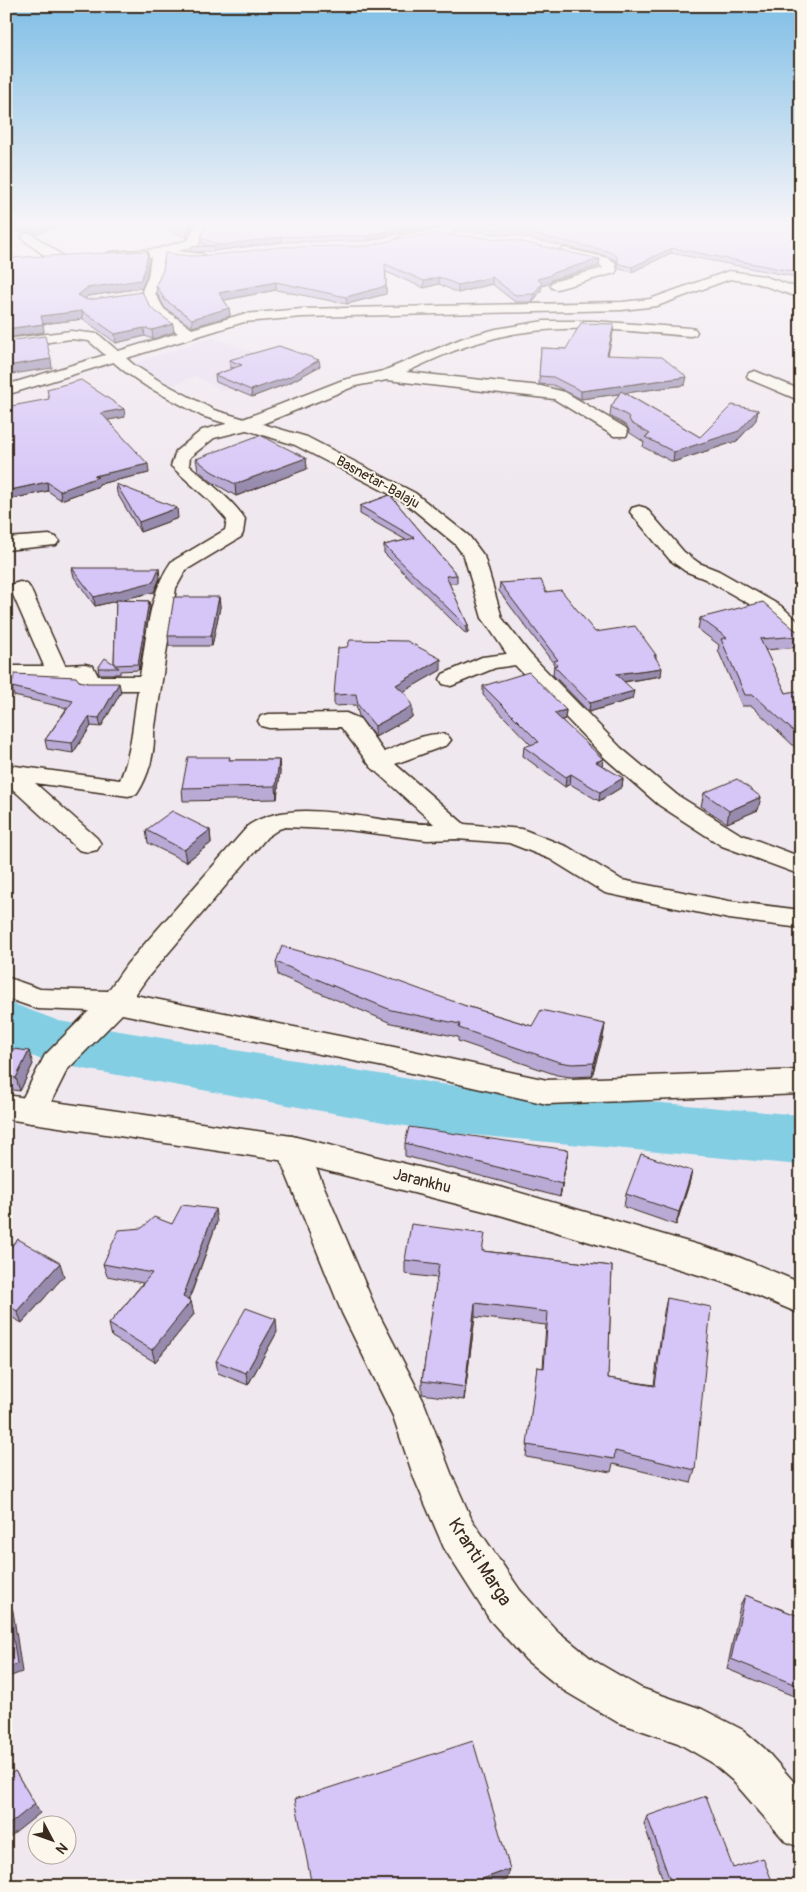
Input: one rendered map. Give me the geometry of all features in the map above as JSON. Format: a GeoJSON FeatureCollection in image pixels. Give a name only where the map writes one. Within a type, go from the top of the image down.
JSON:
{"type":"FeatureCollection","features":[{"type":"Feature","properties":{"kind":"street"},"geometry":{"type":"LineString","coordinates":[[158,311],[188,334]]}},
{"type":"Feature","properties":{"kind":"street"},"geometry":{"type":"LineString","coordinates":[[6,402],[123,363],[188,334],[243,318],[302,313],[373,311]]}},
{"type":"Feature","properties":{"kind":"street"},"geometry":{"type":"LineString","coordinates":[[387,375],[456,345],[496,333],[547,325],[586,323],[690,332]]}},
{"type":"Feature","properties":{"kind":"street","name":"Basnetar-Balaju"},"geometry":{"type":"LineString","coordinates":[[6,344],[71,335],[93,337],[123,363],[152,383],[208,413],[301,441],[409,497],[438,518],[462,540],[474,556],[492,618],[521,658],[613,753],[668,800],[731,840],[801,867]]}},
{"type":"Feature","properties":{"kind":"street"},"geometry":{"type":"LineString","coordinates":[[6,390],[123,363]]}},
{"type":"Feature","properties":{"kind":"street"},"geometry":{"type":"LineString","coordinates":[[7,773],[128,788],[139,764],[144,745],[142,733],[166,588],[178,566],[234,533],[236,519],[219,500],[180,466],[182,455],[208,434],[244,425],[349,383],[387,375],[541,391],[559,395],[620,432]]}},
{"type":"Feature","properties":{"kind":"street"},"geometry":{"type":"LineString","coordinates":[[755,376],[801,396]]}},
{"type":"Feature","properties":{"kind":"street"},"geometry":{"type":"LineString","coordinates":[[638,512],[678,556],[692,567],[712,575],[774,610],[801,636]]}},
{"type":"Feature","properties":{"kind":"street"},"geometry":{"type":"LineString","coordinates":[[6,544],[49,541]]}},
{"type":"Feature","properties":{"kind":"street"},"geometry":{"type":"LineString","coordinates":[[20,588],[57,671]]}},
{"type":"Feature","properties":{"kind":"street"},"geometry":{"type":"LineString","coordinates":[[451,679],[490,662],[521,658]]}},
{"type":"Feature","properties":{"kind":"street"},"geometry":{"type":"LineString","coordinates":[[6,674],[85,671],[89,682],[150,683]]}},
{"type":"Feature","properties":{"kind":"street"},"geometry":{"type":"LineString","coordinates":[[269,721],[346,720],[352,724],[379,762],[456,831]]}},
{"type":"Feature","properties":{"kind":"street"},"geometry":{"type":"LineString","coordinates":[[379,762],[438,740]]}},
{"type":"Feature","properties":{"kind":"street"},"geometry":{"type":"LineString","coordinates":[[7,773],[88,844]]}},
{"type":"Feature","properties":{"kind":"street"},"geometry":{"type":"LineString","coordinates":[[18,1109],[56,1063],[116,1002],[137,971],[258,831],[270,823],[285,819],[348,822],[427,832],[456,831],[513,836],[559,853],[614,887],[730,910],[801,920]]}},
{"type":"Feature","properties":{"kind":"street"},"geometry":{"type":"LineString","coordinates":[[6,987],[38,1000],[116,1002],[394,1058],[547,1092],[801,1082]]}},
{"type":"Feature","properties":{"kind":"street","name":"Jarankhu"},"geometry":{"type":"LineString","coordinates":[[18,1109],[292,1149],[500,1201],[736,1271],[801,1300]]}},
{"type":"Feature","properties":{"kind":"street","name":"Kranti Marga"},"geometry":{"type":"LineString","coordinates":[[292,1149],[360,1313],[410,1412],[433,1478],[458,1534],[505,1605],[541,1645],[578,1674],[632,1707],[687,1724],[727,1746],[748,1764],[801,1825]]}},
{"type":"Feature","properties":{"kind":"shaded area"},"geometry":{"type":"Polygon","coordinates":[[[213,337],[290,366],[223,391],[196,376],[171,386],[132,364],[213,337]]]}},
{"type":"Feature","properties":{"kind":"building"},"geometry":{"type":"Polygon","coordinates":[[[6,311],[80,311],[41,316],[43,324],[6,329],[6,311]]]}},
{"type":"Feature","properties":{"kind":"building"},"geometry":{"type":"Polygon","coordinates":[[[82,311],[156,311],[173,324],[152,330],[144,328],[115,334],[82,311]]]}},
{"type":"Feature","properties":{"kind":"building"},"geometry":{"type":"Polygon","coordinates":[[[181,311],[218,311],[192,319],[181,311]]]}},
{"type":"Feature","properties":{"kind":"building"},"geometry":{"type":"Polygon","coordinates":[[[581,323],[614,324],[607,355],[662,357],[687,377],[581,391],[553,377],[539,376],[541,348],[566,349],[581,323]]]}},
{"type":"Feature","properties":{"kind":"building"},"geometry":{"type":"Polygon","coordinates":[[[45,336],[51,359],[6,366],[6,341],[45,336]]]}},
{"type":"Feature","properties":{"kind":"building"},"geometry":{"type":"Polygon","coordinates":[[[279,346],[319,360],[289,377],[251,390],[215,375],[242,365],[229,360],[279,346]]]}},
{"type":"Feature","properties":{"kind":"building"},"geometry":{"type":"Polygon","coordinates":[[[81,380],[124,409],[101,413],[148,464],[94,476],[98,477],[60,491],[47,482],[6,491],[6,407],[49,399],[47,389],[81,380]]]}},
{"type":"Feature","properties":{"kind":"building"},"geometry":{"type":"Polygon","coordinates":[[[621,391],[700,437],[732,405],[758,410],[739,431],[674,452],[645,437],[650,434],[631,423],[628,416],[611,407],[621,391]]]}},
{"type":"Feature","properties":{"kind":"building"},"geometry":{"type":"Polygon","coordinates":[[[260,435],[306,458],[235,484],[211,471],[196,459],[260,435]]]}},
{"type":"Feature","properties":{"kind":"building"},"geometry":{"type":"Polygon","coordinates":[[[116,484],[177,508],[139,522],[116,484]]]}},
{"type":"Feature","properties":{"kind":"building"},"geometry":{"type":"Polygon","coordinates":[[[390,495],[457,575],[446,576],[468,625],[466,626],[384,545],[415,538],[360,506],[390,495]]]}},
{"type":"Feature","properties":{"kind":"building"},"geometry":{"type":"Polygon","coordinates":[[[72,568],[159,568],[153,582],[94,597],[72,568]]]}},
{"type":"Feature","properties":{"kind":"building"},"geometry":{"type":"Polygon","coordinates":[[[541,580],[546,592],[561,590],[595,632],[635,626],[656,655],[654,655],[662,668],[616,674],[634,691],[590,703],[554,666],[557,665],[554,661],[558,660],[500,583],[541,580]]]}},
{"type":"Feature","properties":{"kind":"building"},"geometry":{"type":"Polygon","coordinates":[[[174,597],[219,597],[211,636],[168,636],[174,597]]]}},
{"type":"Feature","properties":{"kind":"building"},"geometry":{"type":"Polygon","coordinates":[[[116,600],[149,601],[138,664],[114,665],[119,668],[98,668],[105,658],[114,664],[116,600]]]}},
{"type":"Feature","properties":{"kind":"building"},"geometry":{"type":"Polygon","coordinates":[[[763,602],[795,630],[801,632],[801,636],[760,639],[786,693],[795,691],[801,696],[801,716],[797,717],[801,725],[801,738],[754,695],[745,695],[721,639],[727,638],[700,618],[763,602]]]}},
{"type":"Feature","properties":{"kind":"building"},"geometry":{"type":"Polygon","coordinates":[[[350,640],[407,641],[441,659],[396,685],[406,694],[412,706],[375,726],[358,705],[356,694],[334,695],[338,648],[347,647],[350,640]]]}},
{"type":"Feature","properties":{"kind":"building"},"geometry":{"type":"Polygon","coordinates":[[[529,672],[566,710],[554,713],[603,759],[596,762],[623,778],[600,792],[571,774],[566,777],[524,747],[539,742],[483,686],[529,672]]]}},
{"type":"Feature","properties":{"kind":"building"},"geometry":{"type":"Polygon","coordinates":[[[14,674],[76,677],[79,681],[87,683],[119,683],[99,718],[89,717],[72,743],[45,740],[73,701],[12,687],[14,674]]]}},
{"type":"Feature","properties":{"kind":"building"},"geometry":{"type":"Polygon","coordinates":[[[188,757],[230,757],[229,760],[279,760],[276,786],[182,788],[188,757]]]}},
{"type":"Feature","properties":{"kind":"building"},"geometry":{"type":"Polygon","coordinates":[[[737,779],[761,797],[729,811],[704,793],[737,779]]]}},
{"type":"Feature","properties":{"kind":"building"},"geometry":{"type":"Polygon","coordinates":[[[172,811],[210,830],[184,850],[146,830],[172,811]]]}},
{"type":"Feature","properties":{"kind":"building"},"geometry":{"type":"Polygon","coordinates":[[[282,946],[372,972],[466,1006],[532,1026],[541,1010],[605,1024],[594,1063],[572,1064],[559,1062],[459,1028],[460,1024],[391,1010],[276,962],[282,946]]]}},
{"type":"Feature","properties":{"kind":"building"},"geometry":{"type":"Polygon","coordinates":[[[6,1048],[29,1051],[16,1078],[6,1077],[6,1048]]]}},
{"type":"Feature","properties":{"kind":"building"},"geometry":{"type":"Polygon","coordinates":[[[409,1127],[568,1150],[562,1184],[405,1143],[409,1127]]]}},
{"type":"Feature","properties":{"kind":"building"},"geometry":{"type":"Polygon","coordinates":[[[641,1154],[692,1171],[679,1212],[626,1194],[641,1154]]]}},
{"type":"Feature","properties":{"kind":"building"},"geometry":{"type":"Polygon","coordinates":[[[182,1205],[215,1209],[183,1297],[191,1301],[152,1350],[109,1324],[152,1273],[103,1264],[119,1230],[142,1228],[154,1217],[172,1224],[182,1205]]]}},
{"type":"Feature","properties":{"kind":"building"},"geometry":{"type":"Polygon","coordinates":[[[411,1224],[485,1234],[482,1251],[612,1266],[608,1378],[655,1386],[667,1298],[711,1307],[695,1470],[615,1451],[614,1459],[527,1445],[537,1367],[544,1368],[548,1312],[475,1303],[465,1387],[422,1381],[439,1264],[405,1260],[411,1224]]]}},
{"type":"Feature","properties":{"kind":"building"},"geometry":{"type":"Polygon","coordinates":[[[18,1239],[60,1263],[17,1311],[6,1304],[6,1252],[18,1239]]]}},
{"type":"Feature","properties":{"kind":"building"},"geometry":{"type":"Polygon","coordinates":[[[246,1308],[276,1319],[246,1373],[216,1361],[246,1308]]]}},
{"type":"Feature","properties":{"kind":"building"},"geometry":{"type":"Polygon","coordinates":[[[745,1595],[801,1617],[801,1687],[731,1659],[745,1595]]]}},
{"type":"Feature","properties":{"kind":"building"},"geometry":{"type":"Polygon","coordinates":[[[8,1602],[17,1664],[6,1668],[6,1603],[8,1602]]]}},
{"type":"Feature","properties":{"kind":"building"},"geometry":{"type":"Polygon","coordinates":[[[473,1741],[510,1869],[463,1886],[312,1886],[295,1799],[473,1741]]]}},
{"type":"Feature","properties":{"kind":"building"},"geometry":{"type":"Polygon","coordinates":[[[15,1771],[35,1804],[6,1827],[6,1777],[15,1771]]]}},
{"type":"Feature","properties":{"kind":"building"},"geometry":{"type":"Polygon","coordinates":[[[706,1796],[733,1868],[763,1858],[774,1886],[672,1886],[647,1816],[706,1796]]]}},
{"type":"Feature","properties":{"kind":"waterway"},"geometry":{"type":"LineString","coordinates":[[6,1022],[50,1041],[440,1108],[801,1140]]}}]}
